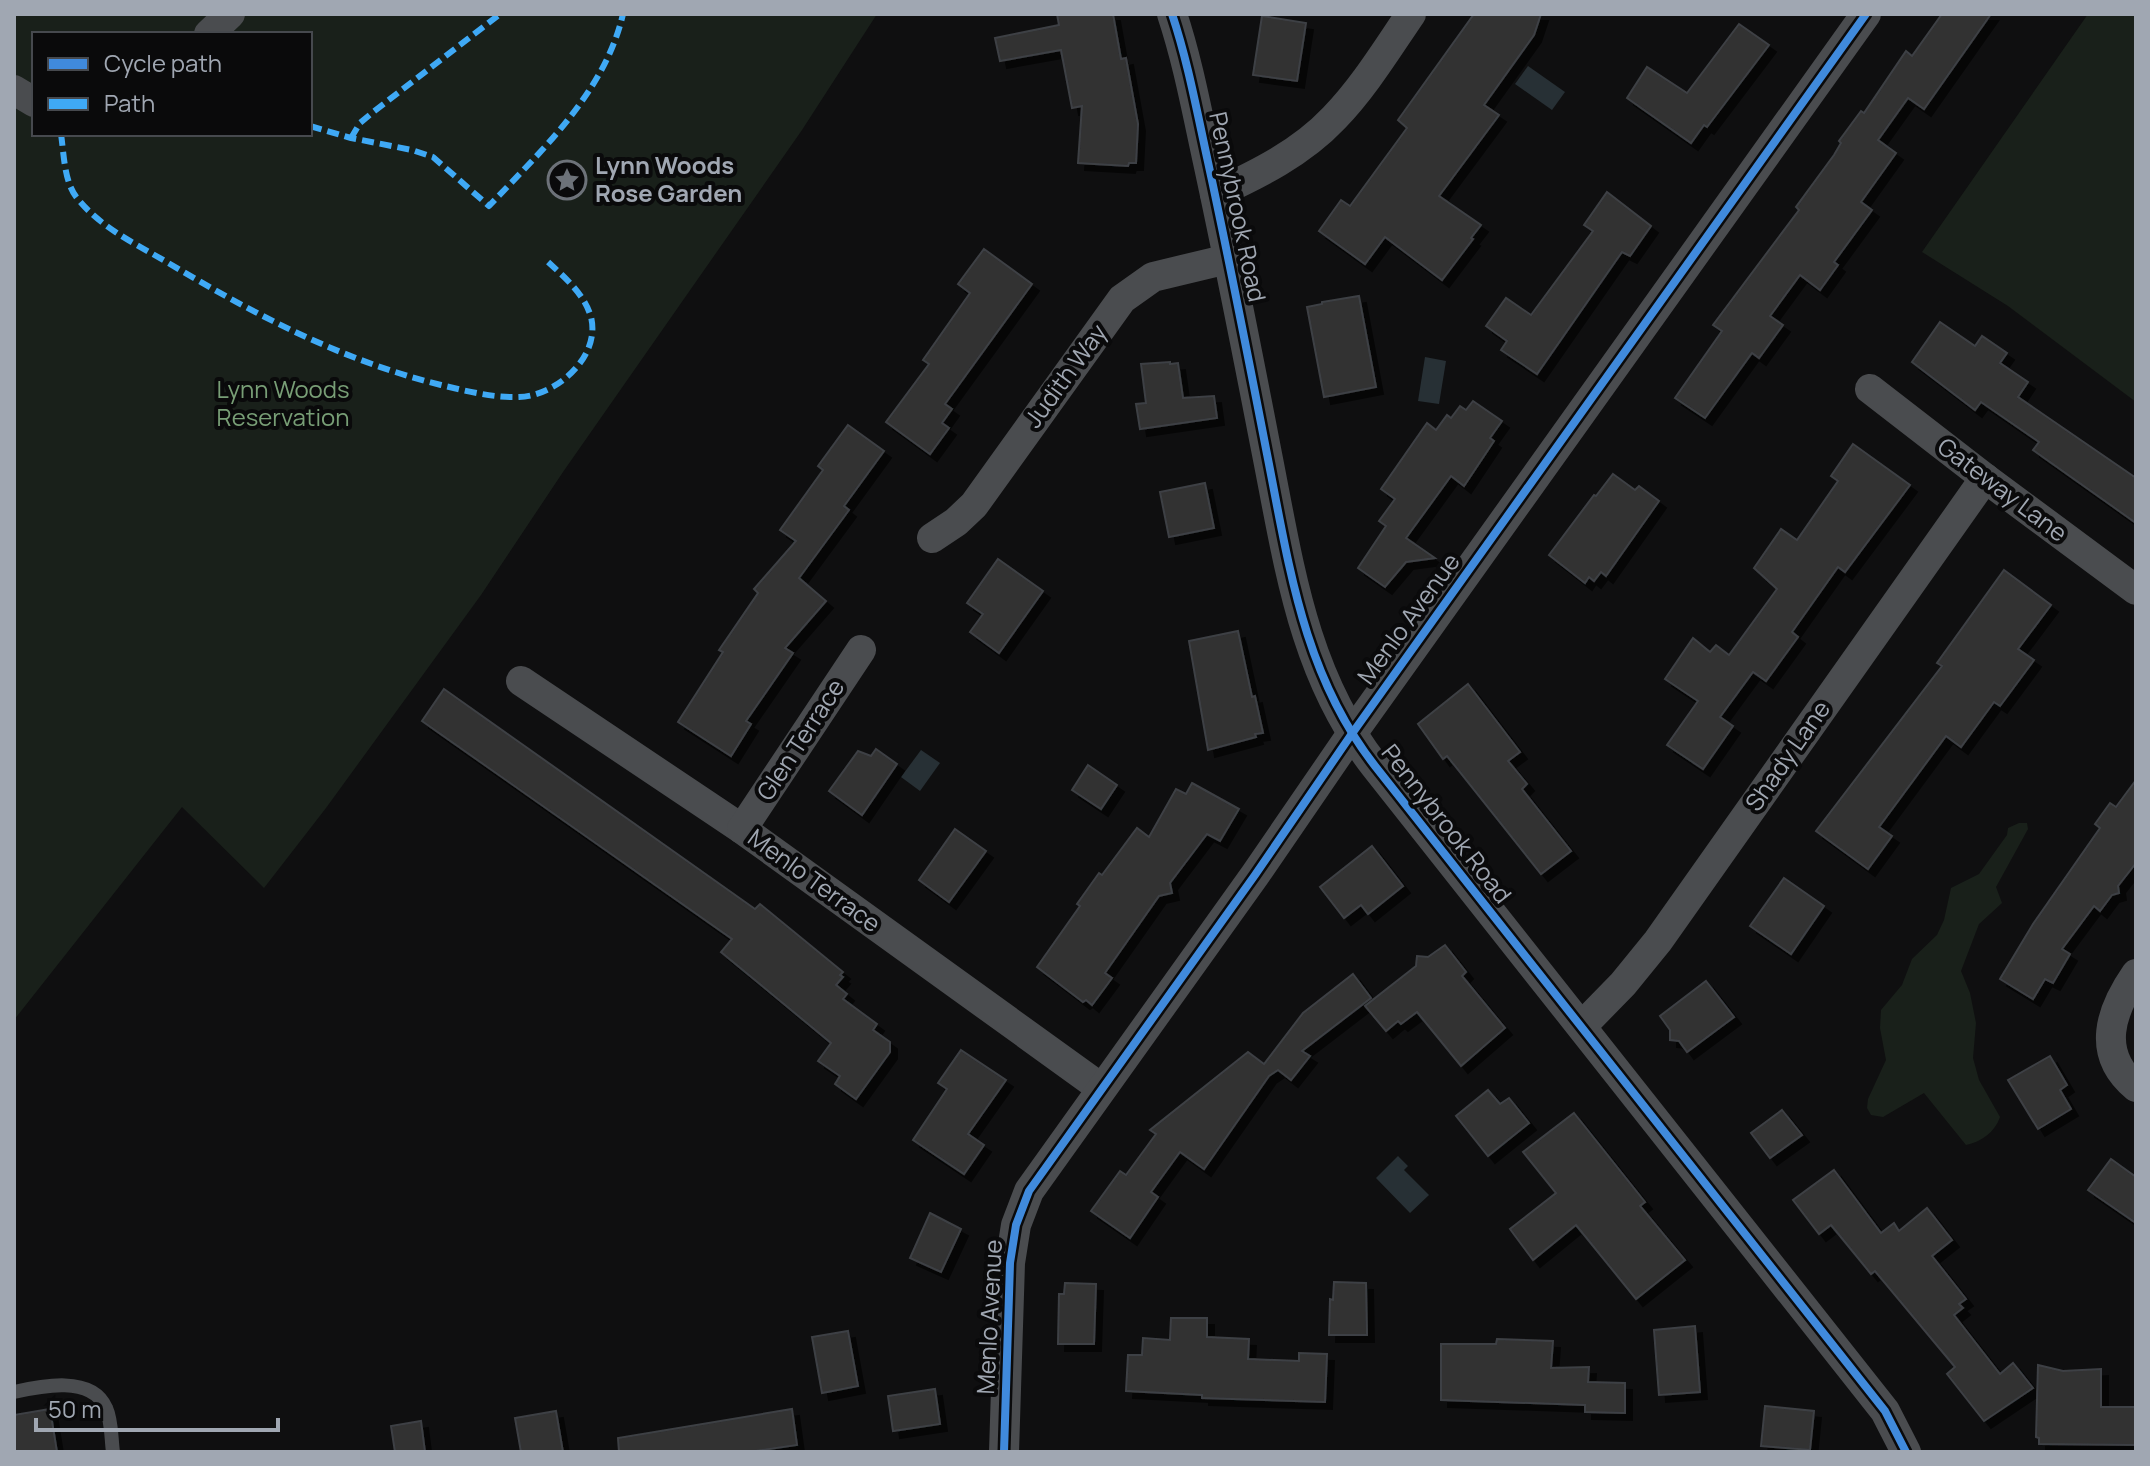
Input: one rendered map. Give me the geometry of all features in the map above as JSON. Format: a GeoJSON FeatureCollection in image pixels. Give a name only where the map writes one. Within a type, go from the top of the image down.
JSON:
{"type":"FeatureCollection","features":[{"type":"Feature","properties":{"kind":"street"},"geometry":{"type":"LineString","coordinates":[[211,32],[230,14]]}},
{"type":"Feature","properties":{"kind":"street","name":"Pennybrook Road"},"geometry":{"type":"LineString","coordinates":[[1172,14],[1186,61],[1215,194],[1296,601],[1323,680],[1351,735],[1885,1411],[1906,1452]]}},
{"type":"Feature","properties":{"kind":"street"},"geometry":{"type":"LineString","coordinates":[[1215,194],[1277,163],[1332,120],[1411,14]]}},
{"type":"Feature","properties":{"kind":"street","name":"Menlo Avenue"},"geometry":{"type":"LineString","coordinates":[[1004,1452],[1010,1263],[1016,1225],[1037,1178],[1866,14]]}},
{"type":"Feature","properties":{"kind":"street"},"geometry":{"type":"LineString","coordinates":[[14,90],[32,101]]}},
{"type":"Feature","properties":{"kind":"street","name":"Judith Way"},"geometry":{"type":"LineString","coordinates":[[932,538],[974,505],[1130,291],[1160,274],[1228,259]]}},
{"type":"Feature","properties":{"kind":"street","name":"Gateway Lane"},"geometry":{"type":"LineString","coordinates":[[1870,389],[2136,590]]}},
{"type":"Feature","properties":{"kind":"street","name":"Shady Lane"},"geometry":{"type":"LineString","coordinates":[[1582,1026],[1623,984],[1658,941],[1985,478]]}},
{"type":"Feature","properties":{"kind":"street","name":"Glen Terrace"},"geometry":{"type":"LineString","coordinates":[[742,829],[861,650]]}},
{"type":"Feature","properties":{"kind":"street","name":"Menlo Terrace"},"geometry":{"type":"LineString","coordinates":[[521,681],[742,829],[1101,1088]]}},
{"type":"Feature","properties":{"kind":"street"},"geometry":{"type":"LineString","coordinates":[[2136,974],[2117,1002],[2111,1038],[2117,1062],[2136,1087]]}},
{"type":"Feature","properties":{"kind":"lane"},"geometry":{"type":"LineString","coordinates":[[14,1392],[57,1386],[77,1387],[94,1394],[107,1409],[113,1452]]}},
{"type":"Feature","properties":{"kind":"green space","name":"Lynn Woods Reservation"},"geometry":{"type":"Polygon","coordinates":[[[14,14],[877,14],[802,130],[481,595],[264,888],[182,807],[14,1020],[14,14]]]}},
{"type":"Feature","properties":{"kind":"green space"},"geometry":{"type":"Polygon","coordinates":[[[2088,14],[2136,14],[2136,402],[2008,306],[1922,252],[2088,14]]]}},
{"type":"Feature","properties":{"kind":"green space"},"geometry":{"type":"Polygon","coordinates":[[[2027,823],[2028,829],[1996,887],[2002,903],[1979,924],[1961,971],[1970,993],[1976,1023],[1973,1058],[1979,1080],[2000,1117],[1998,1122],[1987,1136],[1966,1145],[1924,1093],[1883,1117],[1871,1115],[1867,1108],[1868,1099],[1886,1060],[1880,1028],[1881,1010],[1902,985],[1912,959],[1937,935],[1944,920],[1951,888],[1979,874],[2007,835],[2008,828],[2027,823]]]}},
{"type":"Feature","properties":{"kind":"shaded area"},"geometry":{"type":"Polygon","coordinates":[[[1528,66],[1565,92],[1552,110],[1515,84],[1528,66]]]}},
{"type":"Feature","properties":{"kind":"shaded area"},"geometry":{"type":"Polygon","coordinates":[[[1425,357],[1446,361],[1439,404],[1418,401],[1425,357]]]}},
{"type":"Feature","properties":{"kind":"shaded area"},"geometry":{"type":"Polygon","coordinates":[[[921,750],[940,763],[920,791],[901,777],[921,750]]]}},
{"type":"Feature","properties":{"kind":"shaded area"},"geometry":{"type":"Polygon","coordinates":[[[1398,1156],[1408,1166],[1404,1170],[1429,1195],[1410,1213],[1376,1178],[1398,1156]]]}},
{"type":"Feature","properties":{"kind":"building"},"geometry":{"type":"Polygon","coordinates":[[[1057,14],[1113,14],[1121,59],[1126,58],[1138,124],[1136,163],[1129,163],[1128,166],[1078,163],[1082,106],[1072,108],[1061,50],[1000,61],[995,38],[1059,25],[1057,14]]]}},
{"type":"Feature","properties":{"kind":"building"},"geometry":{"type":"Polygon","coordinates":[[[1474,14],[1541,14],[1534,35],[1484,105],[1499,115],[1439,196],[1481,225],[1442,280],[1385,237],[1365,264],[1319,231],[1341,200],[1350,206],[1407,128],[1398,120],[1474,14]]]}},
{"type":"Feature","properties":{"kind":"building"},"geometry":{"type":"Polygon","coordinates":[[[1942,14],[1991,14],[1924,109],[1908,98],[1878,140],[1896,153],[1861,202],[1872,210],[1834,262],[1838,265],[1820,290],[1800,275],[1770,316],[1783,325],[1759,358],[1752,353],[1705,418],[1675,398],[1722,331],[1713,325],[1799,210],[1796,207],[1861,111],[1864,113],[1906,51],[1912,56],[1942,14]]]}},
{"type":"Feature","properties":{"kind":"building"},"geometry":{"type":"Polygon","coordinates":[[[1262,16],[1306,23],[1297,81],[1253,75],[1262,16]]]}},
{"type":"Feature","properties":{"kind":"building"},"geometry":{"type":"Polygon","coordinates":[[[1739,24],[1769,45],[1707,127],[1704,125],[1691,143],[1627,98],[1647,67],[1687,93],[1739,24]]]}},
{"type":"Feature","properties":{"kind":"building"},"geometry":{"type":"Polygon","coordinates":[[[1607,192],[1651,226],[1630,256],[1622,252],[1537,374],[1501,350],[1507,341],[1486,326],[1506,298],[1531,315],[1593,231],[1584,225],[1607,192]]]}},
{"type":"Feature","properties":{"kind":"building"},"geometry":{"type":"Polygon","coordinates":[[[984,249],[1032,284],[945,404],[952,409],[942,423],[949,428],[930,454],[886,422],[929,364],[923,360],[970,293],[958,284],[984,249]]]}},
{"type":"Feature","properties":{"kind":"building"},"geometry":{"type":"Polygon","coordinates":[[[1359,296],[1376,387],[1324,397],[1307,307],[1359,296]]]}},
{"type":"Feature","properties":{"kind":"building"},"geometry":{"type":"Polygon","coordinates":[[[1940,322],[1975,346],[1982,336],[2007,353],[2000,363],[2028,382],[2018,397],[2136,478],[2136,523],[2033,450],[2039,442],[1981,402],[1975,410],[1912,362],[1940,322]]]}},
{"type":"Feature","properties":{"kind":"building"},"geometry":{"type":"Polygon","coordinates":[[[1178,363],[1183,398],[1214,396],[1217,418],[1140,429],[1136,404],[1146,403],[1141,364],[1178,363]]]}},
{"type":"Feature","properties":{"kind":"building"},"geometry":{"type":"Polygon","coordinates":[[[1473,401],[1502,421],[1490,438],[1494,441],[1464,486],[1451,476],[1406,538],[1435,558],[1406,562],[1385,587],[1358,568],[1386,526],[1379,521],[1395,499],[1381,489],[1427,423],[1436,430],[1447,415],[1451,418],[1460,406],[1466,410],[1473,401]]]}},
{"type":"Feature","properties":{"kind":"building"},"geometry":{"type":"Polygon","coordinates":[[[848,425],[884,451],[844,506],[849,510],[799,578],[826,601],[785,648],[793,653],[746,721],[751,724],[731,756],[678,722],[723,652],[719,650],[758,593],[754,589],[796,541],[780,530],[823,470],[818,466],[848,425]]]}},
{"type":"Feature","properties":{"kind":"building"},"geometry":{"type":"Polygon","coordinates":[[[1853,444],[1910,485],[1845,572],[1838,567],[1792,632],[1798,637],[1766,681],[1753,672],[1720,717],[1733,726],[1703,769],[1667,745],[1698,701],[1665,679],[1693,638],[1710,652],[1716,645],[1729,655],[1777,589],[1754,568],[1781,529],[1797,540],[1838,481],[1831,476],[1853,444]]]}},
{"type":"Feature","properties":{"kind":"building"},"geometry":{"type":"Polygon","coordinates":[[[1613,474],[1635,490],[1639,486],[1659,501],[1606,576],[1601,572],[1594,581],[1589,577],[1585,583],[1549,555],[1613,474]]]}},
{"type":"Feature","properties":{"kind":"building"},"geometry":{"type":"Polygon","coordinates":[[[1205,483],[1214,528],[1169,537],[1160,492],[1205,483]]]}},
{"type":"Feature","properties":{"kind":"building"},"geometry":{"type":"Polygon","coordinates":[[[998,559],[1043,591],[999,653],[970,632],[983,614],[967,603],[998,559]]]}},
{"type":"Feature","properties":{"kind":"building"},"geometry":{"type":"Polygon","coordinates":[[[2004,570],[2051,605],[2018,649],[2034,660],[2000,706],[1994,702],[1961,747],[1946,736],[1879,827],[1892,836],[1868,869],[1816,831],[1942,666],[1937,663],[2004,570]]]}},
{"type":"Feature","properties":{"kind":"building"},"geometry":{"type":"Polygon","coordinates":[[[1238,631],[1263,733],[1208,750],[1189,641],[1238,631]]]}},
{"type":"Feature","properties":{"kind":"building"},"geometry":{"type":"Polygon","coordinates":[[[1468,684],[1520,752],[1508,761],[1527,784],[1522,789],[1571,851],[1541,874],[1447,756],[1443,759],[1418,724],[1468,684]]]}},
{"type":"Feature","properties":{"kind":"building"},"geometry":{"type":"Polygon","coordinates":[[[444,689],[755,909],[760,904],[843,972],[836,985],[847,994],[843,999],[877,1024],[873,1030],[890,1042],[890,1052],[856,1099],[835,1084],[840,1076],[818,1061],[831,1043],[721,952],[732,939],[422,721],[444,689]]]}},
{"type":"Feature","properties":{"kind":"building"},"geometry":{"type":"Polygon","coordinates":[[[876,749],[897,764],[862,815],[829,791],[858,751],[871,756],[876,749]]]}},
{"type":"Feature","properties":{"kind":"building"},"geometry":{"type":"Polygon","coordinates":[[[1088,765],[1117,785],[1101,809],[1072,790],[1088,765]]]}},
{"type":"Feature","properties":{"kind":"building"},"geometry":{"type":"Polygon","coordinates":[[[2136,780],[2136,863],[2118,886],[2119,893],[2112,895],[2100,911],[2094,906],[2062,949],[2070,954],[2053,983],[2045,979],[2033,999],[2000,979],[2033,924],[2100,828],[2095,824],[2110,803],[2116,807],[2136,780]]]}},
{"type":"Feature","properties":{"kind":"building"},"geometry":{"type":"Polygon","coordinates":[[[1192,783],[1239,809],[1220,841],[1207,834],[1170,883],[1172,893],[1159,896],[1105,973],[1112,978],[1092,1005],[1086,1000],[1083,1002],[1037,967],[1099,873],[1102,875],[1137,828],[1149,837],[1176,789],[1186,794],[1192,783]]]}},
{"type":"Feature","properties":{"kind":"building"},"geometry":{"type":"Polygon","coordinates":[[[955,829],[986,851],[949,902],[919,880],[955,829]]]}},
{"type":"Feature","properties":{"kind":"building"},"geometry":{"type":"Polygon","coordinates":[[[1372,846],[1403,886],[1368,914],[1361,905],[1344,918],[1320,887],[1372,846]]]}},
{"type":"Feature","properties":{"kind":"building"},"geometry":{"type":"Polygon","coordinates":[[[1784,878],[1824,906],[1791,954],[1750,926],[1784,878]]]}},
{"type":"Feature","properties":{"kind":"building"},"geometry":{"type":"Polygon","coordinates":[[[1445,945],[1466,972],[1462,976],[1505,1028],[1461,1066],[1417,1012],[1386,1031],[1365,1006],[1416,966],[1417,956],[1428,957],[1445,945]]]}},
{"type":"Feature","properties":{"kind":"building"},"geometry":{"type":"Polygon","coordinates":[[[1353,974],[1371,998],[1302,1051],[1310,1056],[1291,1080],[1278,1070],[1269,1076],[1204,1169],[1180,1152],[1151,1192],[1158,1197],[1130,1238],[1091,1211],[1120,1171],[1126,1175],[1156,1134],[1150,1130],[1248,1052],[1264,1064],[1303,1013],[1353,974]]]}},
{"type":"Feature","properties":{"kind":"building"},"geometry":{"type":"Polygon","coordinates":[[[1706,981],[1734,1017],[1687,1052],[1679,1041],[1670,1040],[1670,1030],[1660,1016],[1706,981]]]}},
{"type":"Feature","properties":{"kind":"building"},"geometry":{"type":"Polygon","coordinates":[[[961,1050],[1006,1080],[968,1134],[984,1145],[964,1174],[913,1140],[947,1089],[938,1083],[961,1050]]]}},
{"type":"Feature","properties":{"kind":"building"},"geometry":{"type":"Polygon","coordinates":[[[2050,1056],[2067,1085],[2060,1090],[2071,1109],[2038,1129],[2008,1080],[2050,1056]]]}},
{"type":"Feature","properties":{"kind":"building"},"geometry":{"type":"Polygon","coordinates":[[[1488,1090],[1500,1104],[1509,1098],[1529,1123],[1488,1156],[1456,1116],[1488,1090]]]}},
{"type":"Feature","properties":{"kind":"building"},"geometry":{"type":"Polygon","coordinates":[[[1782,1110],[1802,1135],[1770,1158],[1751,1133],[1782,1110]]]}},
{"type":"Feature","properties":{"kind":"building"},"geometry":{"type":"Polygon","coordinates":[[[1574,1113],[1645,1202],[1640,1206],[1685,1260],[1636,1299],[1576,1225],[1533,1260],[1510,1229],[1556,1193],[1523,1152],[1574,1113]]]}},
{"type":"Feature","properties":{"kind":"building"},"geometry":{"type":"Polygon","coordinates":[[[2111,1159],[2136,1177],[2136,1223],[2088,1190],[2111,1159]]]}},
{"type":"Feature","properties":{"kind":"building"},"geometry":{"type":"Polygon","coordinates":[[[1834,1170],[1881,1233],[1894,1223],[1899,1231],[1927,1208],[1952,1240],[1932,1256],[1966,1299],[1959,1304],[1963,1308],[1954,1315],[2000,1374],[2013,1363],[2033,1388],[1984,1421],[1947,1374],[1955,1367],[1875,1271],[1871,1274],[1831,1225],[1819,1234],[1793,1200],[1834,1170]]]}},
{"type":"Feature","properties":{"kind":"building"},"geometry":{"type":"Polygon","coordinates":[[[930,1213],[961,1229],[941,1272],[910,1258],[930,1213]]]}},
{"type":"Feature","properties":{"kind":"building"},"geometry":{"type":"Polygon","coordinates":[[[1334,1282],[1366,1283],[1367,1335],[1329,1335],[1334,1282]]]}},
{"type":"Feature","properties":{"kind":"building"},"geometry":{"type":"Polygon","coordinates":[[[1065,1283],[1096,1284],[1094,1344],[1058,1344],[1059,1294],[1064,1294],[1065,1283]]]}},
{"type":"Feature","properties":{"kind":"building"},"geometry":{"type":"Polygon","coordinates":[[[1171,1318],[1207,1318],[1207,1337],[1249,1339],[1248,1359],[1299,1361],[1299,1353],[1327,1354],[1325,1402],[1202,1398],[1202,1395],[1126,1391],[1128,1355],[1142,1355],[1143,1338],[1170,1340],[1171,1318]]]}},
{"type":"Feature","properties":{"kind":"building"},"geometry":{"type":"Polygon","coordinates":[[[1695,1326],[1700,1392],[1659,1395],[1654,1330],[1695,1326]]]}},
{"type":"Feature","properties":{"kind":"building"},"geometry":{"type":"Polygon","coordinates":[[[848,1331],[858,1386],[822,1393],[812,1337],[848,1331]]]}},
{"type":"Feature","properties":{"kind":"building"},"geometry":{"type":"Polygon","coordinates":[[[1497,1339],[1553,1341],[1551,1368],[1589,1367],[1588,1382],[1625,1383],[1625,1413],[1585,1412],[1585,1405],[1441,1400],[1441,1344],[1496,1344],[1497,1339]]]}},
{"type":"Feature","properties":{"kind":"building"},"geometry":{"type":"Polygon","coordinates":[[[2038,1365],[2063,1371],[2101,1369],[2101,1407],[2136,1407],[2136,1445],[2039,1444],[2036,1437],[2038,1365]]]}},
{"type":"Feature","properties":{"kind":"building"},"geometry":{"type":"Polygon","coordinates":[[[935,1389],[940,1424],[893,1431],[888,1396],[935,1389]]]}},
{"type":"Feature","properties":{"kind":"building"},"geometry":{"type":"Polygon","coordinates":[[[1765,1406],[1814,1411],[1810,1450],[1761,1446],[1765,1406]]]}},
{"type":"Feature","properties":{"kind":"building"},"geometry":{"type":"Polygon","coordinates":[[[50,1409],[57,1452],[14,1452],[14,1415],[50,1409]]]}},
{"type":"Feature","properties":{"kind":"building"},"geometry":{"type":"Polygon","coordinates":[[[792,1409],[797,1445],[748,1452],[619,1452],[618,1438],[792,1409]]]}},
{"type":"Feature","properties":{"kind":"building"},"geometry":{"type":"Polygon","coordinates":[[[556,1411],[563,1452],[521,1452],[515,1418],[556,1411]]]}},
{"type":"Feature","properties":{"kind":"building"},"geometry":{"type":"Polygon","coordinates":[[[421,1421],[425,1452],[395,1452],[391,1426],[421,1421]]]}},
{"type":"Feature","properties":{"kind":"marked path"},"geometry":{"type":"LineString","coordinates":[[351,138],[360,123],[372,113],[500,14]]}},
{"type":"Feature","properties":{"kind":"marked path"},"geometry":{"type":"LineString","coordinates":[[312,127],[433,157],[489,206],[550,141],[587,94],[602,69],[623,14]]}},
{"type":"Feature","properties":{"kind":"marked path"},"geometry":{"type":"LineString","coordinates":[[61,136],[69,184],[77,198],[96,218],[118,234],[298,334],[368,363],[441,385],[489,395],[519,397],[547,390],[573,372],[589,346],[591,317],[578,293],[546,260]]}},
{"type":"Feature","properties":{"kind":"marked path"},"geometry":{"type":"LineString","coordinates":[[567,166],[577,170],[581,180],[577,190],[567,194],[557,190],[553,180],[557,170],[567,166]]}},
{"type":"Feature","properties":{"kind":"cycle path"},"geometry":{"type":"LineString","coordinates":[[1172,14],[1188,69],[1216,198],[1292,577],[1302,617],[1331,694],[1375,766],[1885,1411],[1906,1452]]}},
{"type":"Feature","properties":{"kind":"cycle path"},"geometry":{"type":"LineString","coordinates":[[1004,1452],[1010,1263],[1016,1225],[1029,1191],[1866,14]]}},
{"type":"Feature","properties":{"kind":"place","name":"Lynn Woods Rose Garden"},"geometry":{"type":"Point","coordinates":[567,180]}}]}
